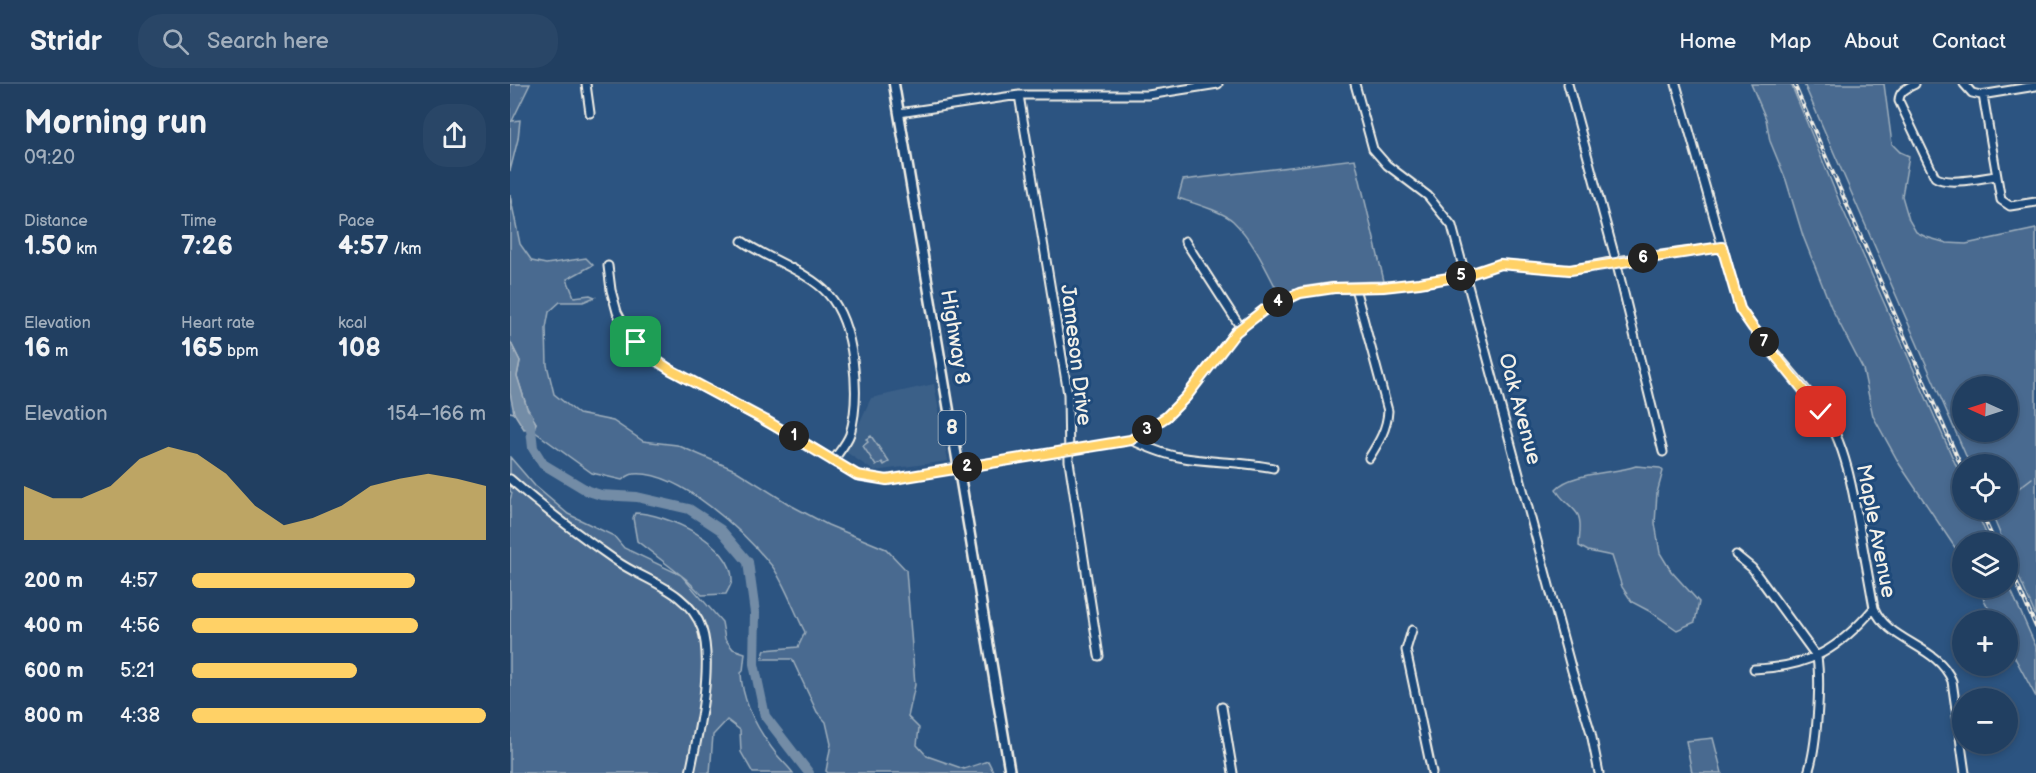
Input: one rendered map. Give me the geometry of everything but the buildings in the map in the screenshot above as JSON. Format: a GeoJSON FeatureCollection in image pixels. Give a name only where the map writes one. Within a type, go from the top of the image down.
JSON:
{"type":"FeatureCollection","features":[{"type":"Feature","properties":{"kind":"main road","name":"Highway 8"},"geometry":{"type":"LineString","coordinates":[[894,84],[1010,773]]}},
{"type":"Feature","properties":{"kind":"street"},"geometry":{"type":"LineString","coordinates":[[586,84],[590,113]]}},
{"type":"Feature","properties":{"kind":"street"},"geometry":{"type":"LineString","coordinates":[[899,113],[1019,94],[1148,95],[1218,84]]}},
{"type":"Feature","properties":{"kind":"street","name":"Oak Avenue"},"geometry":{"type":"LineString","coordinates":[[1355,84],[1372,149],[1387,165],[1428,196],[1452,226],[1572,671],[1591,733],[1599,773]]}},
{"type":"Feature","properties":{"kind":"street"},"geometry":{"type":"LineString","coordinates":[[1568,84],[1616,261],[1663,452]]}},
{"type":"Feature","properties":{"kind":"street","name":"Maple Avenue"},"geometry":{"type":"LineString","coordinates":[[1676,84],[1740,309],[1821,412],[1834,432],[1843,452],[1853,493],[1874,608],[1879,620],[1924,649],[1948,671],[1952,681],[1965,773]]}},
{"type":"Feature","properties":{"kind":"street"},"geometry":{"type":"LineString","coordinates":[[1915,84],[1904,89],[1899,101],[1935,177],[1943,181],[1996,176]]}},
{"type":"Feature","properties":{"kind":"street"},"geometry":{"type":"LineString","coordinates":[[1964,84],[1972,93],[1983,96],[2036,86]]}},
{"type":"Feature","properties":{"kind":"street","name":"Jameson Drive"},"geometry":{"type":"LineString","coordinates":[[1019,94],[1068,394],[1069,461],[1099,656]]}},
{"type":"Feature","properties":{"kind":"street"},"geometry":{"type":"LineString","coordinates":[[1983,96],[1999,196],[2004,203],[2010,206],[2036,202]]}},
{"type":"Feature","properties":{"kind":"street"},"geometry":{"type":"LineString","coordinates":[[742,241],[827,293],[843,315],[852,357],[855,391],[854,416],[849,436],[833,461]]}},
{"type":"Feature","properties":{"kind":"street"},"geometry":{"type":"LineString","coordinates":[[1185,242],[1241,328]]}},
{"type":"Feature","properties":{"kind":"street"},"geometry":{"type":"LineString","coordinates":[[608,266],[617,312],[626,329],[648,355],[671,370],[795,437],[857,475],[887,480],[1131,440],[1166,417],[1186,397],[1221,349],[1241,328],[1264,310],[1300,293],[1334,288],[1419,283],[1467,275],[1500,264],[1570,270],[1616,261],[1722,247]]}},
{"type":"Feature","properties":{"kind":"street"},"geometry":{"type":"LineString","coordinates":[[1355,288],[1388,411],[1388,423],[1369,458]]}},
{"type":"Feature","properties":{"kind":"street"},"geometry":{"type":"LineString","coordinates":[[1131,440],[1163,454],[1182,458],[1273,468]]}},
{"type":"Feature","properties":{"kind":"street"},"geometry":{"type":"LineString","coordinates":[[510,479],[617,562],[677,595],[697,617],[704,635],[706,660],[690,773]]}},
{"type":"Feature","properties":{"kind":"street"},"geometry":{"type":"LineString","coordinates":[[1736,555],[1752,568],[1817,657],[1820,673],[1813,748],[1808,773]]}},
{"type":"Feature","properties":{"kind":"street"},"geometry":{"type":"LineString","coordinates":[[1754,669],[1792,665],[1817,657],[1835,647],[1848,636],[1874,608]]}},
{"type":"Feature","properties":{"kind":"street"},"geometry":{"type":"LineString","coordinates":[[1412,630],[1406,650],[1432,773]]}},
{"type":"Feature","properties":{"kind":"street"},"geometry":{"type":"LineString","coordinates":[[1222,707],[1233,773]]}},
{"type":"Feature","properties":{"kind":"shaded area"},"geometry":{"type":"Polygon","coordinates":[[[510,84],[530,84],[512,121],[520,120],[510,171],[510,84]]]}},
{"type":"Feature","properties":{"kind":"shaded area"},"geometry":{"type":"Polygon","coordinates":[[[1751,84],[1791,84],[1840,203],[1952,456],[1952,520],[1980,520],[1985,532],[1952,532],[1952,543],[1900,465],[1873,416],[1863,369],[1831,307],[1803,236],[1786,180],[1770,141],[1766,119],[1751,84]]]}},
{"type":"Feature","properties":{"kind":"shaded area"},"geometry":{"type":"Polygon","coordinates":[[[1804,84],[1884,84],[1892,144],[1900,152],[1909,156],[1902,196],[1909,220],[1916,232],[1947,243],[1966,244],[2036,229],[2036,617],[2018,575],[2018,532],[1999,532],[1994,520],[2018,520],[2018,454],[1965,454],[1960,442],[2018,442],[2018,376],[1952,376],[1952,424],[1804,84]]]}},
{"type":"Feature","properties":{"kind":"shaded area"},"geometry":{"type":"Polygon","coordinates":[[[1355,159],[1384,281],[1329,283],[1301,287],[1280,296],[1254,247],[1233,221],[1215,211],[1178,198],[1183,180],[1355,159]]]}},
{"type":"Feature","properties":{"kind":"shaded area"},"geometry":{"type":"Polygon","coordinates":[[[510,195],[520,244],[532,261],[546,264],[586,258],[593,265],[567,279],[574,297],[590,295],[595,297],[583,302],[560,302],[549,312],[546,328],[547,365],[554,394],[579,414],[613,421],[643,441],[677,445],[735,470],[792,506],[828,525],[886,549],[906,570],[915,685],[908,717],[919,728],[917,745],[927,756],[964,769],[988,761],[994,773],[828,773],[826,771],[831,744],[826,722],[817,712],[792,659],[762,659],[765,650],[798,647],[805,632],[776,572],[760,552],[710,506],[671,482],[652,475],[632,474],[622,480],[592,473],[531,429],[536,423],[527,408],[517,376],[520,361],[510,341],[510,195]]]}},
{"type":"Feature","properties":{"kind":"shaded area"},"geometry":{"type":"Polygon","coordinates":[[[510,341],[520,361],[517,376],[527,408],[536,423],[534,428],[524,429],[514,413],[510,393],[510,341]]]}},
{"type":"Feature","properties":{"kind":"shaded area"},"geometry":{"type":"Polygon","coordinates":[[[934,384],[948,461],[874,471],[846,452],[871,398],[934,384]]]}},
{"type":"Feature","properties":{"kind":"shaded area"},"geometry":{"type":"Polygon","coordinates":[[[871,436],[889,462],[884,465],[882,462],[876,466],[863,446],[868,442],[866,439],[871,436]]]}},
{"type":"Feature","properties":{"kind":"shaded area"},"geometry":{"type":"Polygon","coordinates":[[[510,457],[535,486],[568,514],[614,536],[624,548],[681,575],[722,622],[725,639],[733,649],[745,653],[741,673],[748,706],[764,737],[793,773],[753,773],[741,752],[740,730],[727,720],[713,735],[710,773],[510,773],[510,500],[512,493],[510,491],[510,457]]]}},
{"type":"Feature","properties":{"kind":"shaded area"},"geometry":{"type":"Polygon","coordinates":[[[1636,466],[1660,468],[1663,471],[1657,493],[1655,523],[1660,553],[1671,571],[1699,602],[1695,622],[1677,630],[1632,602],[1622,587],[1612,556],[1588,551],[1579,546],[1578,515],[1556,489],[1563,483],[1582,476],[1636,466]]]}},
{"type":"Feature","properties":{"kind":"shaded area"},"geometry":{"type":"Polygon","coordinates":[[[635,513],[664,518],[696,533],[710,543],[730,567],[732,581],[726,594],[702,595],[686,579],[637,541],[633,518],[635,513]]]}},
{"type":"Feature","properties":{"kind":"shaded area"},"geometry":{"type":"Polygon","coordinates":[[[1983,598],[2014,598],[2036,647],[2036,697],[2018,663],[2018,610],[1989,610],[1983,598]]]}},
{"type":"Feature","properties":{"kind":"shaded area"},"geometry":{"type":"Polygon","coordinates":[[[1713,738],[1722,773],[1692,773],[1686,741],[1713,738]]]}},
{"type":"Feature","properties":{"kind":"waterway"},"geometry":{"type":"LineString","coordinates":[[510,412],[514,413]]}},
{"type":"Feature","properties":{"kind":"waterway"},"geometry":{"type":"LineString","coordinates":[[527,416],[533,448],[543,464],[588,491],[601,495],[637,497],[689,509],[721,530],[748,562],[755,613],[754,664],[765,716],[809,773]]}},
{"type":"Feature","properties":{"kind":"waterway"},"geometry":{"type":"LineString","coordinates":[[2018,489],[2032,478]]}},
{"type":"Feature","properties":{"kind":"railway"},"geometry":{"type":"LineString","coordinates":[[1794,84],[1956,454]]}},
{"type":"Feature","properties":{"kind":"railway"},"geometry":{"type":"LineString","coordinates":[[1985,520],[1990,532]]}},
{"type":"Feature","properties":{"kind":"railway"},"geometry":{"type":"LineString","coordinates":[[2018,586],[2036,627]]}},
{"type":"Feature","properties":{"kind":"route"},"geometry":{"type":"LineString","coordinates":[[636,342],[648,355],[671,370],[736,403],[857,475],[887,480],[1131,440],[1166,417],[1186,397],[1236,332],[1264,310],[1300,293],[1334,288],[1383,287],[1419,283],[1467,275],[1500,264],[1570,270],[1616,261],[1722,247],[1740,309],[1821,412]]}}]}
